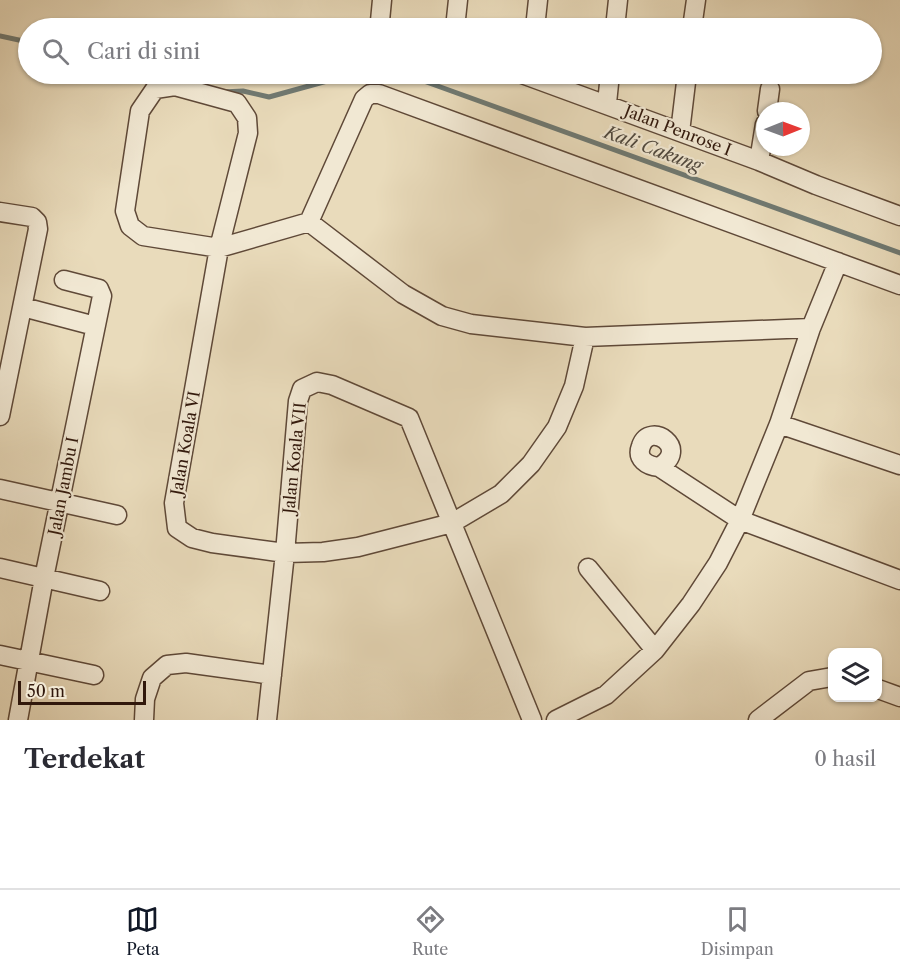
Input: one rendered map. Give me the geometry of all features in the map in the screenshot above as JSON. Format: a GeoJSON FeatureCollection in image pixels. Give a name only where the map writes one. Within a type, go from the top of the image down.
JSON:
{"type":"FeatureCollection","features":[{"type":"Feature","properties":{"kind":"street"},"geometry":{"type":"LineString","coordinates":[[380,18],[382,0]]}},
{"type":"Feature","properties":{"kind":"street"},"geometry":{"type":"LineString","coordinates":[[456,18],[458,0]]}},
{"type":"Feature","properties":{"kind":"street"},"geometry":{"type":"LineString","coordinates":[[536,18],[538,0]]}},
{"type":"Feature","properties":{"kind":"street"},"geometry":{"type":"LineString","coordinates":[[616,18],[618,0]]}},
{"type":"Feature","properties":{"kind":"street"},"geometry":{"type":"LineString","coordinates":[[693,18],[696,0]]}},
{"type":"Feature","properties":{"kind":"street","name":"Jalan Penrose I"},"geometry":{"type":"LineString","coordinates":[[555,84],[900,216]]}},
{"type":"Feature","properties":{"kind":"street"},"geometry":{"type":"LineString","coordinates":[[606,103],[609,84]]}},
{"type":"Feature","properties":{"kind":"street"},"geometry":{"type":"LineString","coordinates":[[680,132],[686,84]]}},
{"type":"Feature","properties":{"kind":"street"},"geometry":{"type":"LineString","coordinates":[[219,248],[248,133],[247,118],[237,103],[175,86],[155,89],[140,111],[125,211],[130,226],[143,236],[219,248],[309,222],[364,99],[370,94],[379,94],[900,285]]}},
{"type":"Feature","properties":{"kind":"street"},"geometry":{"type":"LineString","coordinates":[[768,102],[770,89]]}},
{"type":"Feature","properties":{"kind":"street"},"geometry":{"type":"LineString","coordinates":[[759,161],[760,156]]}},
{"type":"Feature","properties":{"kind":"street"},"geometry":{"type":"LineString","coordinates":[[0,212],[32,217],[38,222],[0,416]]}},
{"type":"Feature","properties":{"kind":"street"},"geometry":{"type":"LineString","coordinates":[[309,222],[404,294],[442,316],[471,324],[585,337],[811,328]]}},
{"type":"Feature","properties":{"kind":"street","name":"Jalan Koala VI"},"geometry":{"type":"LineString","coordinates":[[219,248],[174,503],[177,528],[192,538],[212,543],[285,553]]}},
{"type":"Feature","properties":{"kind":"street"},"geometry":{"type":"LineString","coordinates":[[556,720],[606,695],[655,650],[691,604],[718,562],[740,520],[779,424],[811,328],[838,262]]}},
{"type":"Feature","properties":{"kind":"street","name":"Jalan Jambu I"},"geometry":{"type":"LineString","coordinates":[[18,720],[44,578],[102,296],[99,290],[90,285],[64,280]]}},
{"type":"Feature","properties":{"kind":"street"},"geometry":{"type":"LineString","coordinates":[[23,307],[95,326]]}},
{"type":"Feature","properties":{"kind":"street"},"geometry":{"type":"LineString","coordinates":[[285,553],[323,552],[358,547],[452,523],[501,494],[531,464],[557,427],[574,386],[585,337]]}},
{"type":"Feature","properties":{"kind":"street","name":"Jalan Koala VII"},"geometry":{"type":"LineString","coordinates":[[267,720],[298,401],[302,389],[317,382],[332,384],[409,418],[532,720]]}},
{"type":"Feature","properties":{"kind":"street"},"geometry":{"type":"LineString","coordinates":[[779,424],[900,465]]}},
{"type":"Feature","properties":{"kind":"street"},"geometry":{"type":"LineString","coordinates":[[659,467],[740,520],[900,580]]}},
{"type":"Feature","properties":{"kind":"street"},"geometry":{"type":"LineString","coordinates":[[0,489],[117,514]]}},
{"type":"Feature","properties":{"kind":"street"},"geometry":{"type":"LineString","coordinates":[[0,568],[100,591]]}},
{"type":"Feature","properties":{"kind":"street"},"geometry":{"type":"LineString","coordinates":[[588,568],[655,650]]}},
{"type":"Feature","properties":{"kind":"street"},"geometry":{"type":"LineString","coordinates":[[0,655],[94,675]]}},
{"type":"Feature","properties":{"kind":"street"},"geometry":{"type":"LineString","coordinates":[[144,720],[145,699],[152,678],[167,664],[186,663],[272,675]]}},
{"type":"Feature","properties":{"kind":"street"},"geometry":{"type":"LineString","coordinates":[[758,720],[809,681],[828,676]]}},
{"type":"Feature","properties":{"kind":"street"},"geometry":{"type":"LineString","coordinates":[[882,690],[900,697]]}},
{"type":"Feature","properties":{"kind":"waterway","name":"Kali Cakung"},"geometry":{"type":"LineString","coordinates":[[0,36],[18,40]]}},
{"type":"Feature","properties":{"kind":"waterway","name":"Kali Cakung"},"geometry":{"type":"LineString","coordinates":[[222,92],[243,91],[269,97],[316,84]]}},
{"type":"Feature","properties":{"kind":"waterway","name":"Kali Cakung"},"geometry":{"type":"LineString","coordinates":[[432,84],[900,253]]}}]}
